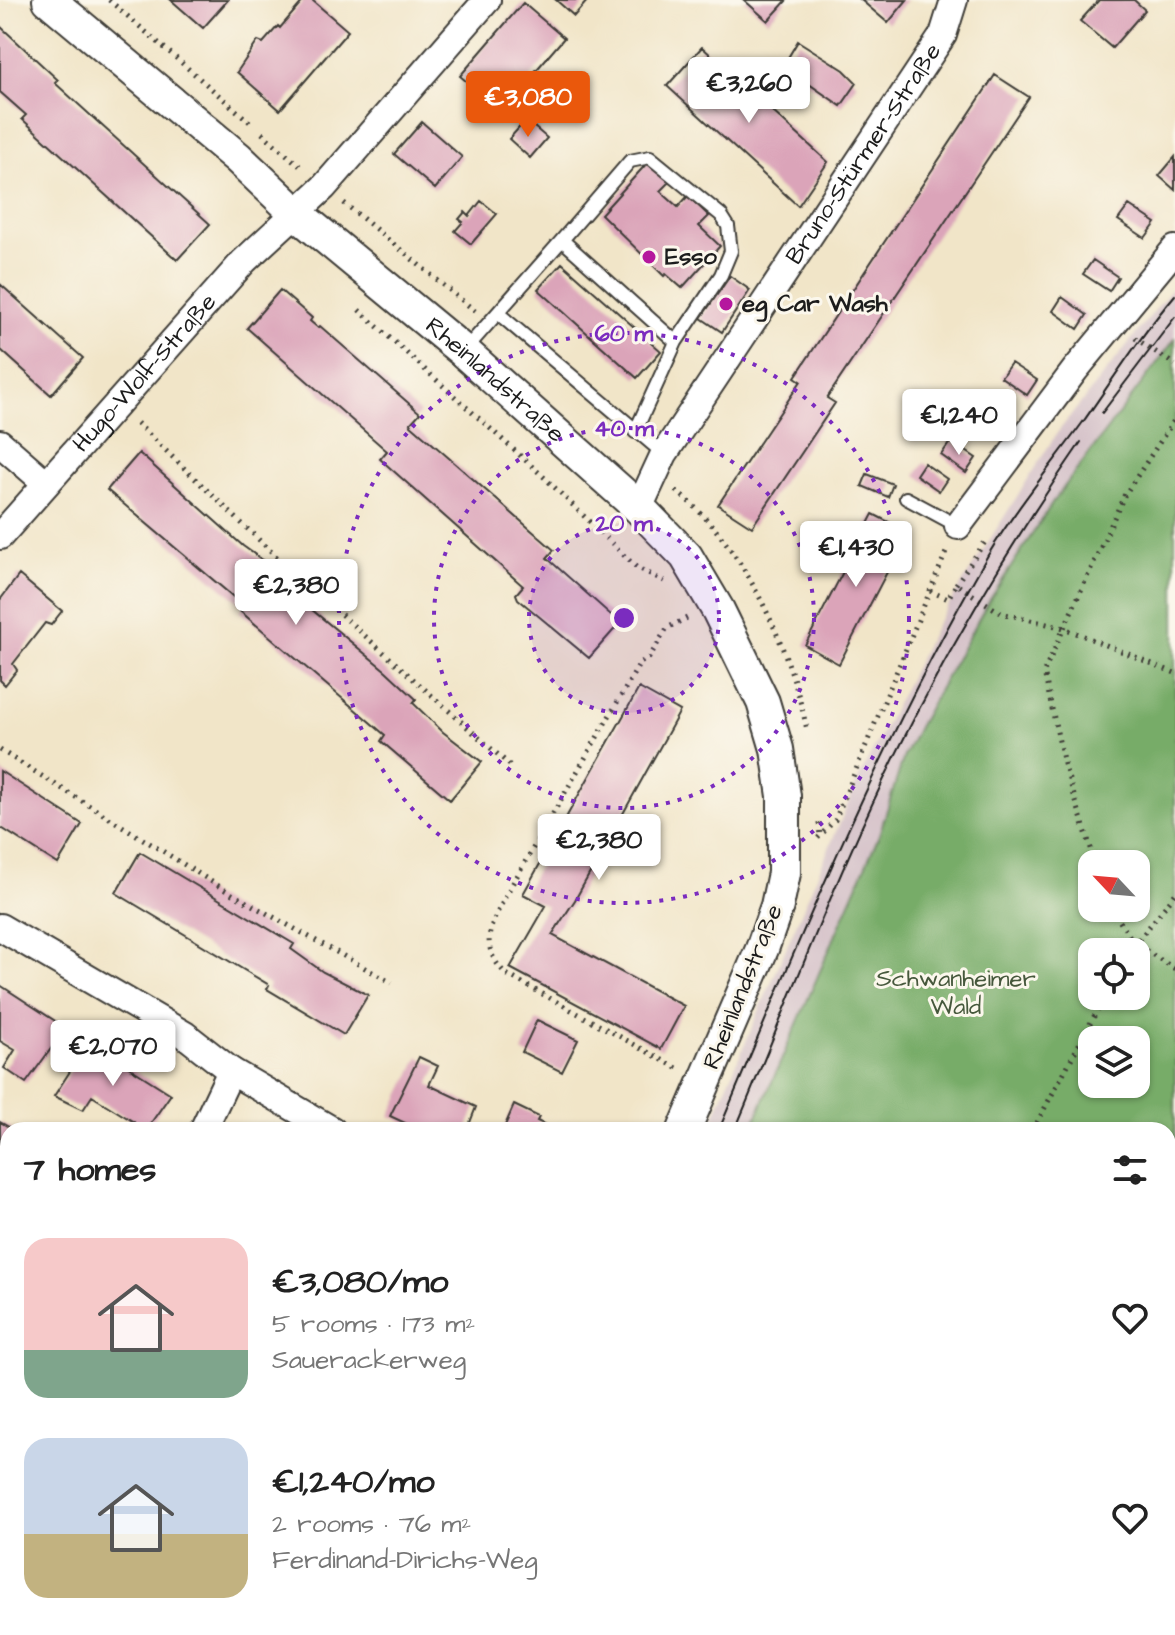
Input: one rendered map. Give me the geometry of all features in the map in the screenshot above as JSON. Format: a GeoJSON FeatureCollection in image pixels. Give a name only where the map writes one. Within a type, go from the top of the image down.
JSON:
{"type":"FeatureCollection","features":[{"type":"Feature","properties":{"kind":"street","name":"Rheinlandstraße"},"geometry":{"type":"LineString","coordinates":[[49,0],[238,158],[296,213],[463,351],[639,508],[686,556],[714,603],[745,662],[774,737],[784,796],[785,840],[777,906],[687,1122]]}},
{"type":"Feature","properties":{"kind":"street","name":"Hugo-Wolf-Straße"},"geometry":{"type":"LineString","coordinates":[[0,536],[244,261],[324,187],[487,0]]}},
{"type":"Feature","properties":{"kind":"street","name":"Bruno-Stürmer-Straße"},"geometry":{"type":"LineString","coordinates":[[639,508],[664,454],[943,35],[954,0]]}},
{"type":"Feature","properties":{"kind":"street"},"geometry":{"type":"LineString","coordinates":[[958,526],[1075,370],[1175,249]]}},
{"type":"Feature","properties":{"kind":"street"},"geometry":{"type":"LineString","coordinates":[[0,443],[46,483]]}},
{"type":"Feature","properties":{"kind":"street"},"geometry":{"type":"LineString","coordinates":[[0,927],[185,1035],[231,1071],[318,1122]]}},
{"type":"Feature","properties":{"kind":"street"},"geometry":{"type":"LineString","coordinates":[[207,1122],[231,1071]]}},
{"type":"Feature","properties":{"kind":"lane"},"geometry":{"type":"LineString","coordinates":[[463,351],[630,161],[650,157],[721,215],[728,226],[731,251],[721,275],[676,342],[635,432]]}},
{"type":"Feature","properties":{"kind":"lane"},"geometry":{"type":"LineString","coordinates":[[562,240],[676,342]]}},
{"type":"Feature","properties":{"kind":"lane"},"geometry":{"type":"LineString","coordinates":[[494,318],[664,454]]}},
{"type":"Feature","properties":{"kind":"lane"},"geometry":{"type":"LineString","coordinates":[[906,498],[958,526]]}},
{"type":"Feature","properties":{"kind":"path"},"geometry":{"type":"LineString","coordinates":[[109,0],[324,187],[494,318]]}},
{"type":"Feature","properties":{"kind":"path"},"geometry":{"type":"LineString","coordinates":[[1114,324],[1175,365]]}},
{"type":"Feature","properties":{"kind":"path"},"geometry":{"type":"LineString","coordinates":[[435,381],[545,478],[636,567],[714,603]]}},
{"type":"Feature","properties":{"kind":"path"},"geometry":{"type":"LineString","coordinates":[[119,405],[279,559],[513,768]]}},
{"type":"Feature","properties":{"kind":"path"},"geometry":{"type":"LineString","coordinates":[[1092,850],[1064,764],[1044,672],[1124,496],[1175,419]]}},
{"type":"Feature","properties":{"kind":"path"},"geometry":{"type":"LineString","coordinates":[[785,840],[820,838],[835,820],[958,526]]}},
{"type":"Feature","properties":{"kind":"path"},"geometry":{"type":"LineString","coordinates":[[930,591],[948,599],[977,556]]}},
{"type":"Feature","properties":{"kind":"path"},"geometry":{"type":"LineString","coordinates":[[956,584],[990,610],[1064,628],[1175,673]]}},
{"type":"Feature","properties":{"kind":"path"},"geometry":{"type":"LineString","coordinates":[[704,1083],[506,974],[491,959],[488,944],[492,925],[510,888],[640,663],[649,658],[667,628],[714,603]]}},
{"type":"Feature","properties":{"kind":"path"},"geometry":{"type":"LineString","coordinates":[[0,750],[225,890],[392,983]]}},
{"type":"Feature","properties":{"kind":"path"},"geometry":{"type":"LineString","coordinates":[[1138,938],[1175,894]]}},
{"type":"Feature","properties":{"kind":"path"},"geometry":{"type":"LineString","coordinates":[[1150,953],[1175,969]]}},
{"type":"Feature","properties":{"kind":"path"},"geometry":{"type":"LineString","coordinates":[[1037,1122],[1097,1010]]}},
{"type":"Feature","properties":{"kind":"shaded area"},"geometry":{"type":"Polygon","coordinates":[[[1175,285],[1175,339],[1055,499],[987,604],[918,727],[904,756],[879,835],[754,1122],[711,1122],[859,778],[936,625],[1057,433],[1175,285]]]}},
{"type":"Feature","properties":{"kind":"green space","name":"Schwanheimer Wald"},"geometry":{"type":"Polygon","coordinates":[[[1175,339],[1175,1122],[754,1122],[879,835],[904,756],[987,604],[1055,499],[1175,339]]]}},
{"type":"Feature","properties":{"kind":"building"},"geometry":{"type":"Polygon","coordinates":[[[171,0],[228,0],[203,28],[171,0]]]}},
{"type":"Feature","properties":{"kind":"building"},"geometry":{"type":"Polygon","coordinates":[[[304,0],[312,0],[348,31],[280,110],[237,72],[258,41],[263,43],[278,26],[280,28],[304,0]]]}},
{"type":"Feature","properties":{"kind":"building"},"geometry":{"type":"Polygon","coordinates":[[[556,0],[588,0],[574,16],[556,0]]]}},
{"type":"Feature","properties":{"kind":"building"},"geometry":{"type":"Polygon","coordinates":[[[744,0],[787,0],[768,21],[744,0]]]}},
{"type":"Feature","properties":{"kind":"building"},"geometry":{"type":"Polygon","coordinates":[[[861,0],[907,0],[888,23],[861,0]]]}},
{"type":"Feature","properties":{"kind":"building"},"geometry":{"type":"Polygon","coordinates":[[[1099,0],[1134,0],[1145,10],[1112,48],[1080,21],[1099,0]]]}},
{"type":"Feature","properties":{"kind":"building"},"geometry":{"type":"Polygon","coordinates":[[[523,3],[564,38],[501,111],[460,76],[523,3]]]}},
{"type":"Feature","properties":{"kind":"building"},"geometry":{"type":"Polygon","coordinates":[[[0,26],[58,80],[55,83],[210,224],[177,260],[22,119],[26,115],[0,92],[0,26]]]}},
{"type":"Feature","properties":{"kind":"building"},"geometry":{"type":"Polygon","coordinates":[[[798,41],[844,70],[857,83],[841,106],[783,66],[798,41]]]}},
{"type":"Feature","properties":{"kind":"building"},"geometry":{"type":"Polygon","coordinates":[[[702,47],[828,162],[798,206],[667,86],[702,47]]]}},
{"type":"Feature","properties":{"kind":"building"},"geometry":{"type":"Polygon","coordinates":[[[995,75],[1029,97],[827,398],[835,403],[752,527],[718,505],[801,381],[795,377],[995,75]]]}},
{"type":"Feature","properties":{"kind":"building"},"geometry":{"type":"Polygon","coordinates":[[[526,120],[547,138],[530,158],[509,139],[526,120]]]}},
{"type":"Feature","properties":{"kind":"building"},"geometry":{"type":"Polygon","coordinates":[[[422,122],[462,157],[435,189],[394,154],[422,122]]]}},
{"type":"Feature","properties":{"kind":"building"},"geometry":{"type":"Polygon","coordinates":[[[1175,157],[1175,190],[1159,176],[1175,157]]]}},
{"type":"Feature","properties":{"kind":"building"},"geometry":{"type":"Polygon","coordinates":[[[649,161],[670,181],[660,191],[678,207],[688,196],[709,216],[699,226],[720,246],[682,288],[666,274],[664,276],[601,214],[649,161]]]}},
{"type":"Feature","properties":{"kind":"building"},"geometry":{"type":"Polygon","coordinates":[[[481,201],[497,214],[471,244],[455,231],[463,222],[459,219],[465,212],[469,216],[481,201]]]}},
{"type":"Feature","properties":{"kind":"building"},"geometry":{"type":"Polygon","coordinates":[[[1129,205],[1156,223],[1145,238],[1118,220],[1129,205]]]}},
{"type":"Feature","properties":{"kind":"building"},"geometry":{"type":"Polygon","coordinates":[[[1093,260],[1118,277],[1109,291],[1083,274],[1093,260]]]}},
{"type":"Feature","properties":{"kind":"building"},"geometry":{"type":"Polygon","coordinates":[[[562,263],[661,351],[637,378],[538,289],[562,263]]]}},
{"type":"Feature","properties":{"kind":"building","name":"eg Car Wash"},"geometry":{"type":"Polygon","coordinates":[[[730,276],[750,290],[722,332],[701,318],[730,276]]]}},
{"type":"Feature","properties":{"kind":"building"},"geometry":{"type":"Polygon","coordinates":[[[0,284],[83,358],[51,395],[0,349],[0,284]]]}},
{"type":"Feature","properties":{"kind":"building"},"geometry":{"type":"Polygon","coordinates":[[[280,290],[312,318],[310,321],[318,328],[320,326],[420,413],[410,424],[554,550],[547,558],[620,623],[589,658],[518,599],[516,594],[523,586],[380,459],[387,451],[247,328],[280,290]]]}},
{"type":"Feature","properties":{"kind":"building"},"geometry":{"type":"Polygon","coordinates":[[[1062,297],[1087,315],[1078,329],[1053,311],[1062,297]]]}},
{"type":"Feature","properties":{"kind":"building"},"geometry":{"type":"Polygon","coordinates":[[[1011,363],[1037,380],[1027,395],[1001,377],[1011,363]]]}},
{"type":"Feature","properties":{"kind":"building"},"geometry":{"type":"Polygon","coordinates":[[[951,441],[976,458],[966,473],[941,455],[951,441]]]}},
{"type":"Feature","properties":{"kind":"building"},"geometry":{"type":"Polygon","coordinates":[[[139,453],[243,546],[275,569],[270,575],[386,671],[416,699],[413,703],[443,732],[482,762],[450,800],[381,741],[385,735],[240,611],[244,606],[107,490],[139,453]]]}},
{"type":"Feature","properties":{"kind":"building"},"geometry":{"type":"Polygon","coordinates":[[[924,463],[947,479],[939,491],[916,475],[924,463]]]}},
{"type":"Feature","properties":{"kind":"building"},"geometry":{"type":"Polygon","coordinates":[[[867,474],[893,484],[888,497],[862,486],[867,474]]]}},
{"type":"Feature","properties":{"kind":"building"},"geometry":{"type":"Polygon","coordinates":[[[873,514],[908,532],[839,664],[805,645],[873,514]]]}},
{"type":"Feature","properties":{"kind":"building"},"geometry":{"type":"Polygon","coordinates":[[[19,575],[62,611],[51,625],[45,623],[13,664],[17,670],[5,685],[0,680],[0,600],[19,575]]]}},
{"type":"Feature","properties":{"kind":"building"},"geometry":{"type":"Polygon","coordinates":[[[639,688],[680,711],[575,900],[552,935],[684,1006],[661,1049],[510,968],[546,906],[523,894],[639,688]]]}},
{"type":"Feature","properties":{"kind":"building"},"geometry":{"type":"Polygon","coordinates":[[[0,771],[82,824],[58,864],[0,827],[0,771]]]}},
{"type":"Feature","properties":{"kind":"building"},"geometry":{"type":"Polygon","coordinates":[[[140,852],[294,944],[291,949],[323,972],[368,995],[344,1035],[267,989],[269,985],[116,893],[140,852]]]}},
{"type":"Feature","properties":{"kind":"building"},"geometry":{"type":"Polygon","coordinates":[[[0,985],[66,1028],[26,1083],[4,1068],[15,1050],[0,1041],[0,985]]]}},
{"type":"Feature","properties":{"kind":"building"},"geometry":{"type":"Polygon","coordinates":[[[537,1020],[578,1040],[562,1072],[522,1052],[537,1020]]]}},
{"type":"Feature","properties":{"kind":"building"},"geometry":{"type":"Polygon","coordinates":[[[89,1042],[171,1094],[152,1122],[134,1122],[92,1096],[83,1110],[54,1096],[89,1042]]]}},
{"type":"Feature","properties":{"kind":"building"},"geometry":{"type":"Polygon","coordinates":[[[419,1057],[438,1066],[429,1085],[476,1107],[470,1122],[403,1122],[390,1116],[419,1057]]]}},
{"type":"Feature","properties":{"kind":"building"},"geometry":{"type":"Polygon","coordinates":[[[514,1105],[539,1117],[539,1122],[507,1122],[514,1105]]]}},
{"type":"Feature","properties":{"kind":"tram line"},"geometry":{"type":"LineString","coordinates":[[722,1122],[844,838],[949,624],[1010,521],[1175,295]]}},
{"type":"Feature","properties":{"kind":"tram line"},"geometry":{"type":"LineString","coordinates":[[1102,413],[1175,317]]}},
{"type":"Feature","properties":{"kind":"tram line"},"geometry":{"type":"LineString","coordinates":[[738,1122],[825,911],[899,749],[981,599],[1081,442]]}},
{"type":"Feature","properties":{"kind":"place","name":"Esso"},"geometry":{"type":"Point","coordinates":[649,257]}},
{"type":"Feature","properties":{"kind":"place","name":"eg Car Wash"},"geometry":{"type":"Point","coordinates":[726,304]}}]}
